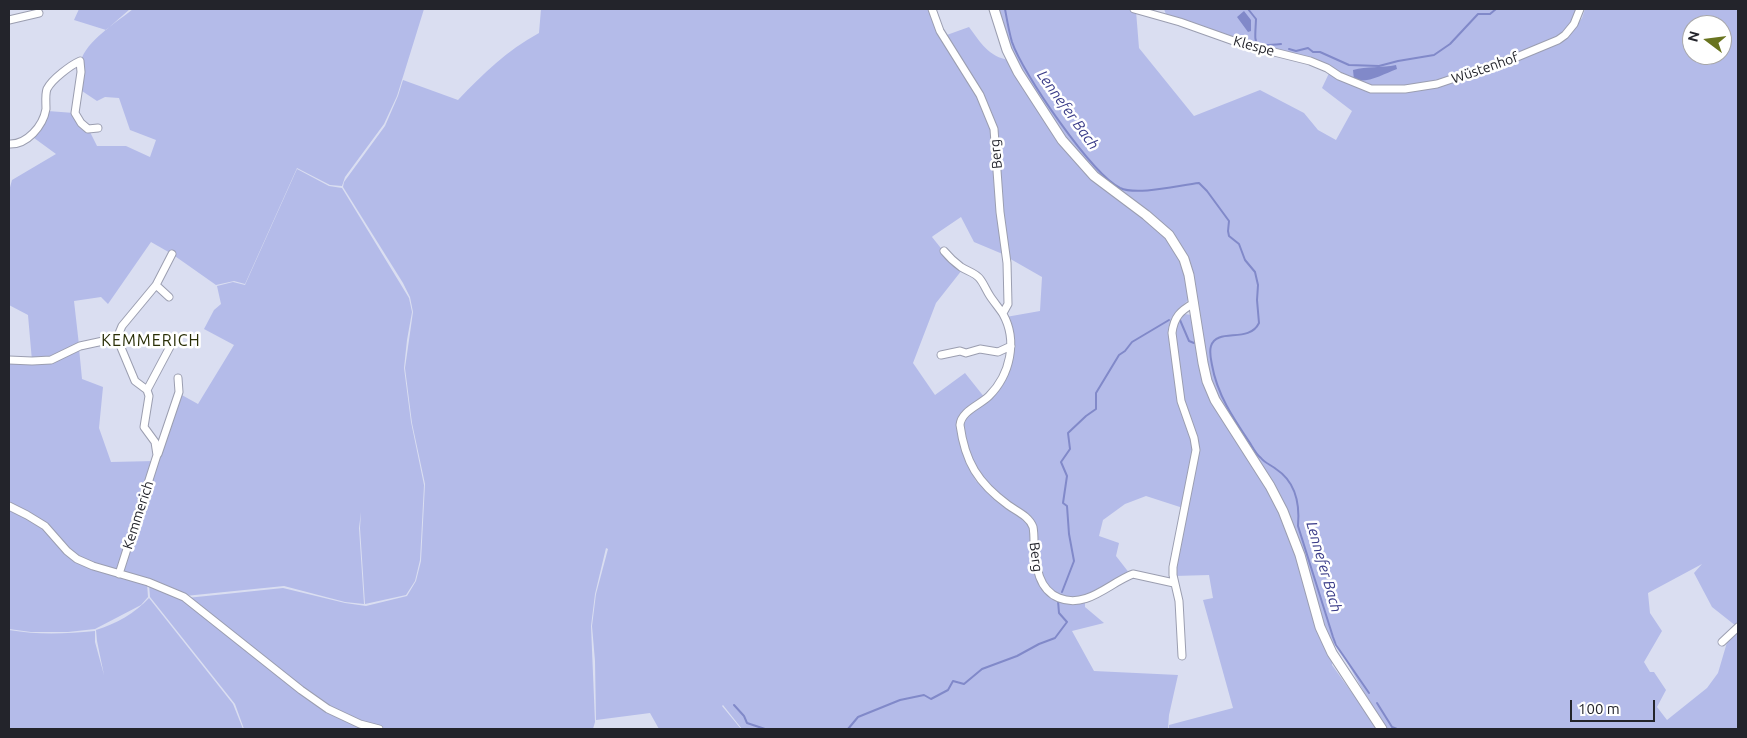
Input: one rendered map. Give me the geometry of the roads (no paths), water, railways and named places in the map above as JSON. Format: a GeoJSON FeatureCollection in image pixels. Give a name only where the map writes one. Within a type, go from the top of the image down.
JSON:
{"type":"FeatureCollection","features":[{"type":"Feature","properties":{"kind":"main road"},"geometry":{"type":"LineString","coordinates":[[994,9],[1007,50],[1018,72],[1068,147],[1094,176],[1146,215],[1169,235],[1177,246],[1189,275],[1203,363],[1207,381],[1215,400],[1270,486],[1282,511],[1297,547],[1320,627],[1332,653],[1382,729]]}},
{"type":"Feature","properties":{"kind":"street","name":"Berg"},"geometry":{"type":"LineString","coordinates":[[932,9],[940,31],[980,95],[994,129],[1001,220],[1007,263],[1008,304],[1003,314]]}},
{"type":"Feature","properties":{"kind":"street","name":"Klespe"},"geometry":{"type":"LineString","coordinates":[[1134,9],[1180,22],[1242,44],[1310,61],[1327,68],[1339,76],[1371,88]]}},
{"type":"Feature","properties":{"kind":"street","name":"Wüstenhof"},"geometry":{"type":"LineString","coordinates":[[1371,88],[1405,89],[1423,87],[1517,58],[1558,40],[1574,24],[1580,9]]}},
{"type":"Feature","properties":{"kind":"street"},"geometry":{"type":"LineString","coordinates":[[9,20],[39,13]]}},
{"type":"Feature","properties":{"kind":"street"},"geometry":{"type":"LineString","coordinates":[[9,144],[20,143],[41,123],[45,110],[47,89],[69,66],[80,61],[81,72],[75,113],[81,123],[88,129],[98,128]]}},
{"type":"Feature","properties":{"kind":"street","name":"Berg"},"geometry":{"type":"LineString","coordinates":[[944,251],[961,267],[980,279],[1003,314],[1008,327],[1011,346],[1010,360],[1006,370],[989,395],[960,420],[961,434],[969,462],[975,472],[994,493],[1030,521],[1033,528],[1039,580],[1047,591],[1058,598],[1074,602],[1113,586],[1125,577],[1133,574],[1174,583]]}},
{"type":"Feature","properties":{"kind":"street"},"geometry":{"type":"LineString","coordinates":[[158,455],[155,442],[144,427],[149,396],[147,390],[135,381],[117,338],[122,326],[156,285],[172,254]]}},
{"type":"Feature","properties":{"kind":"street"},"geometry":{"type":"LineString","coordinates":[[156,285],[170,296]]}},
{"type":"Feature","properties":{"kind":"street"},"geometry":{"type":"LineString","coordinates":[[1182,656],[1179,601],[1173,575],[1174,558],[1196,450],[1194,438],[1181,401],[1172,333],[1173,326],[1182,310],[1194,303]]}},
{"type":"Feature","properties":{"kind":"street"},"geometry":{"type":"LineString","coordinates":[[9,360],[50,360],[80,346],[117,338]]}},
{"type":"Feature","properties":{"kind":"street"},"geometry":{"type":"LineString","coordinates":[[147,390],[172,344]]}},
{"type":"Feature","properties":{"kind":"street"},"geometry":{"type":"LineString","coordinates":[[941,355],[960,351],[966,353],[980,349],[998,352],[1011,346]]}},
{"type":"Feature","properties":{"kind":"street","name":"Kemmerich"},"geometry":{"type":"LineString","coordinates":[[119,574],[179,392],[178,378]]}},
{"type":"Feature","properties":{"kind":"street"},"geometry":{"type":"LineString","coordinates":[[9,506],[44,526],[77,559],[93,566],[148,582],[184,597],[301,690],[328,709],[360,724],[379,729]]}},
{"type":"Feature","properties":{"kind":"street"},"geometry":{"type":"LineString","coordinates":[[1722,642],[1738,627]]}},
{"type":"Feature","properties":{"kind":"waterway","name":"Lennefer Bach"},"geometry":{"type":"LineString","coordinates":[[1005,9],[1012,42],[1029,76],[1076,144],[1107,179],[1120,188],[1137,191],[1199,183],[1229,221],[1229,236],[1239,244],[1245,260],[1255,272],[1258,285],[1259,323],[1248,333],[1220,337],[1214,340],[1210,351],[1214,376],[1226,406],[1255,451],[1264,461],[1283,474],[1292,487],[1297,501],[1298,526],[1333,637],[1336,645],[1369,693]]}},
{"type":"Feature","properties":{"kind":"waterway"},"geometry":{"type":"LineString","coordinates":[[1248,9],[1256,19],[1255,35],[1257,43],[1260,45],[1281,44]]}},
{"type":"Feature","properties":{"kind":"waterway"},"geometry":{"type":"LineString","coordinates":[[1289,49],[1296,51],[1308,48],[1313,52],[1320,52],[1349,65],[1379,66],[1434,55],[1450,44],[1478,14],[1490,14],[1496,9]]}},
{"type":"Feature","properties":{"kind":"waterway"},"geometry":{"type":"LineString","coordinates":[[9,114],[9,121]]}},
{"type":"Feature","properties":{"kind":"waterway"},"geometry":{"type":"LineString","coordinates":[[1062,592],[1074,561],[1069,534],[1067,506],[1063,503],[1067,476],[1061,462],[1070,449],[1068,433],[1096,409],[1096,393],[1119,355],[1132,342],[1169,320]]}},
{"type":"Feature","properties":{"kind":"waterway"},"geometry":{"type":"LineString","coordinates":[[1180,320],[1189,341],[1194,343]]}},
{"type":"Feature","properties":{"kind":"waterway"},"geometry":{"type":"LineString","coordinates":[[848,729],[858,717],[900,700],[924,695],[931,699],[948,690],[953,681],[964,684],[982,669],[1017,656],[1055,638],[1067,622],[1059,613],[1058,601]]}},
{"type":"Feature","properties":{"kind":"waterway","name":"Lennefer Bach"},"geometry":{"type":"LineString","coordinates":[[1377,703],[1392,727],[1397,729]]}},
{"type":"Feature","properties":{"kind":"waterway"},"geometry":{"type":"LineString","coordinates":[[734,705],[744,716],[747,723],[765,729]]}},
{"type":"Feature","properties":{"kind":"waterway","name":"Lennefer Bach"},"geometry":{"type":"LineString","coordinates":[[1401,729],[1442,729]]}},
{"type":"Feature","properties":{"kind":"district","name":"KEMMERICH"},"geometry":{"type":"Point","coordinates":[151,341]}}]}
